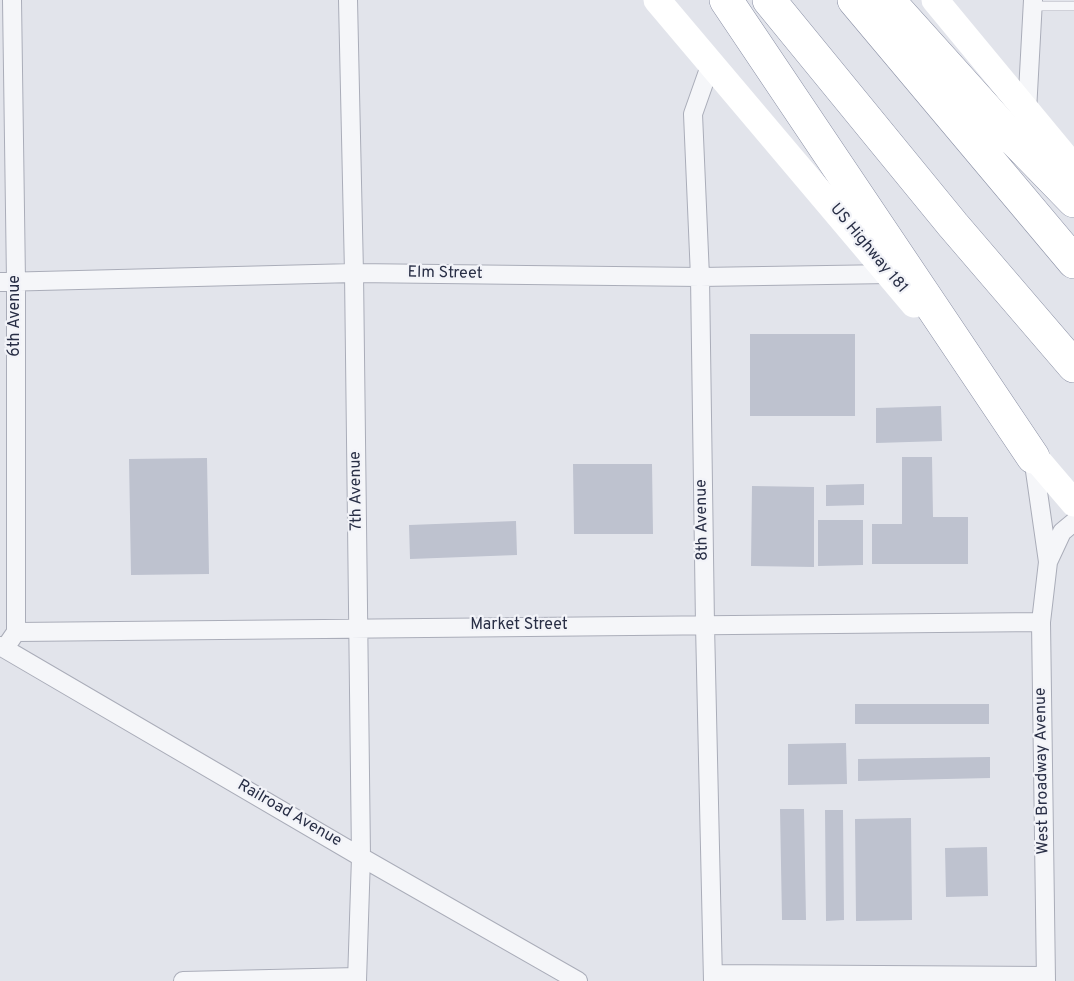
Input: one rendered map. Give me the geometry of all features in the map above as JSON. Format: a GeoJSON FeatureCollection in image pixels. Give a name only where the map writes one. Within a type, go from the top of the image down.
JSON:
{"type":"FeatureCollection","features":[{"type":"Feature","properties":{"kind":"highway"},"geometry":{"type":"LineString","coordinates":[[726,0],[1033,457]]}},
{"type":"Feature","properties":{"kind":"highway"},"geometry":{"type":"LineString","coordinates":[[769,0],[953,225],[1074,366]]}},
{"type":"Feature","properties":{"kind":"highway"},"geometry":{"type":"LineString","coordinates":[[854,0],[1074,262]]}},
{"type":"Feature","properties":{"kind":"highway"},"geometry":{"type":"LineString","coordinates":[[888,0],[1074,201]]}},
{"type":"Feature","properties":{"kind":"main road","name":"US Highway 181"},"geometry":{"type":"LineString","coordinates":[[657,0],[890,274],[1033,457],[1074,503]]}},
{"type":"Feature","properties":{"kind":"main road"},"geometry":{"type":"LineString","coordinates":[[936,0],[1074,168]]}},
{"type":"Feature","properties":{"kind":"street","name":"6th Avenue"},"geometry":{"type":"LineString","coordinates":[[12,0],[8,281],[16,632]]}},
{"type":"Feature","properties":{"kind":"street","name":"7th Avenue"},"geometry":{"type":"LineString","coordinates":[[348,0],[359,628],[361,857],[357,979]]}},
{"type":"Feature","properties":{"kind":"street"},"geometry":{"type":"LineString","coordinates":[[1027,111],[1033,3]]}},
{"type":"Feature","properties":{"kind":"street","name":"8th Avenue"},"geometry":{"type":"LineString","coordinates":[[711,63],[693,114],[700,277],[712,978]]}},
{"type":"Feature","properties":{"kind":"street","name":"Elm Street"},"geometry":{"type":"LineString","coordinates":[[8,281],[354,273],[700,277],[890,274]]}},
{"type":"Feature","properties":{"kind":"street","name":"West Broadway Avenue"},"geometry":{"type":"LineString","coordinates":[[1033,457],[1048,562],[1041,622],[1046,979]]}},
{"type":"Feature","properties":{"kind":"street","name":"West Broadway Avenue"},"geometry":{"type":"LineString","coordinates":[[1048,562],[1062,532],[1074,522]]}},
{"type":"Feature","properties":{"kind":"street","name":"Market Street"},"geometry":{"type":"LineString","coordinates":[[16,632],[1041,622]]}},
{"type":"Feature","properties":{"kind":"street"},"geometry":{"type":"LineString","coordinates":[[2,647],[16,632]]}},
{"type":"Feature","properties":{"kind":"street","name":"Railroad Avenue"},"geometry":{"type":"LineString","coordinates":[[2,647],[578,981]]}},
{"type":"Feature","properties":{"kind":"street"},"geometry":{"type":"LineString","coordinates":[[712,978],[1046,979]]}},
{"type":"Feature","properties":{"kind":"street"},"geometry":{"type":"LineString","coordinates":[[183,981],[357,979]]}},
{"type":"Feature","properties":{"kind":"lane"},"geometry":{"type":"LineString","coordinates":[[1033,3],[1074,6]]}},
{"type":"Feature","properties":{"kind":"building"},"geometry":{"type":"Polygon","coordinates":[[[750,334],[855,334],[855,416],[750,416],[750,334]]]}},
{"type":"Feature","properties":{"kind":"building"},"geometry":{"type":"Polygon","coordinates":[[[941,406],[942,441],[876,443],[876,408],[941,406]]]}},
{"type":"Feature","properties":{"kind":"building"},"geometry":{"type":"Polygon","coordinates":[[[902,457],[932,457],[933,517],[968,517],[968,564],[872,564],[872,524],[902,524],[902,457]]]}},
{"type":"Feature","properties":{"kind":"building"},"geometry":{"type":"Polygon","coordinates":[[[207,458],[209,574],[131,575],[129,459],[207,458]]]}},
{"type":"Feature","properties":{"kind":"building"},"geometry":{"type":"Polygon","coordinates":[[[573,464],[652,464],[653,534],[574,534],[573,464]]]}},
{"type":"Feature","properties":{"kind":"building"},"geometry":{"type":"Polygon","coordinates":[[[864,484],[864,505],[826,506],[826,485],[864,484]]]}},
{"type":"Feature","properties":{"kind":"building"},"geometry":{"type":"Polygon","coordinates":[[[752,486],[814,487],[814,567],[751,566],[752,486]]]}},
{"type":"Feature","properties":{"kind":"building"},"geometry":{"type":"Polygon","coordinates":[[[818,520],[863,520],[863,565],[818,566],[818,520]]]}},
{"type":"Feature","properties":{"kind":"building"},"geometry":{"type":"Polygon","coordinates":[[[516,521],[517,555],[410,559],[409,525],[516,521]]]}},
{"type":"Feature","properties":{"kind":"building"},"geometry":{"type":"Polygon","coordinates":[[[855,704],[989,704],[989,724],[855,724],[855,704]]]}},
{"type":"Feature","properties":{"kind":"building"},"geometry":{"type":"Polygon","coordinates":[[[846,743],[847,784],[788,785],[788,744],[846,743]]]}},
{"type":"Feature","properties":{"kind":"building"},"geometry":{"type":"Polygon","coordinates":[[[990,757],[990,778],[858,781],[858,759],[990,757]]]}},
{"type":"Feature","properties":{"kind":"building"},"geometry":{"type":"Polygon","coordinates":[[[780,809],[804,809],[806,920],[782,920],[780,809]]]}},
{"type":"Feature","properties":{"kind":"building"},"geometry":{"type":"Polygon","coordinates":[[[825,810],[843,810],[844,920],[826,921],[825,810]]]}},
{"type":"Feature","properties":{"kind":"building"},"geometry":{"type":"Polygon","coordinates":[[[911,818],[912,920],[856,921],[855,819],[911,818]]]}},
{"type":"Feature","properties":{"kind":"building"},"geometry":{"type":"Polygon","coordinates":[[[987,847],[988,896],[946,897],[945,848],[987,847]]]}}]}
